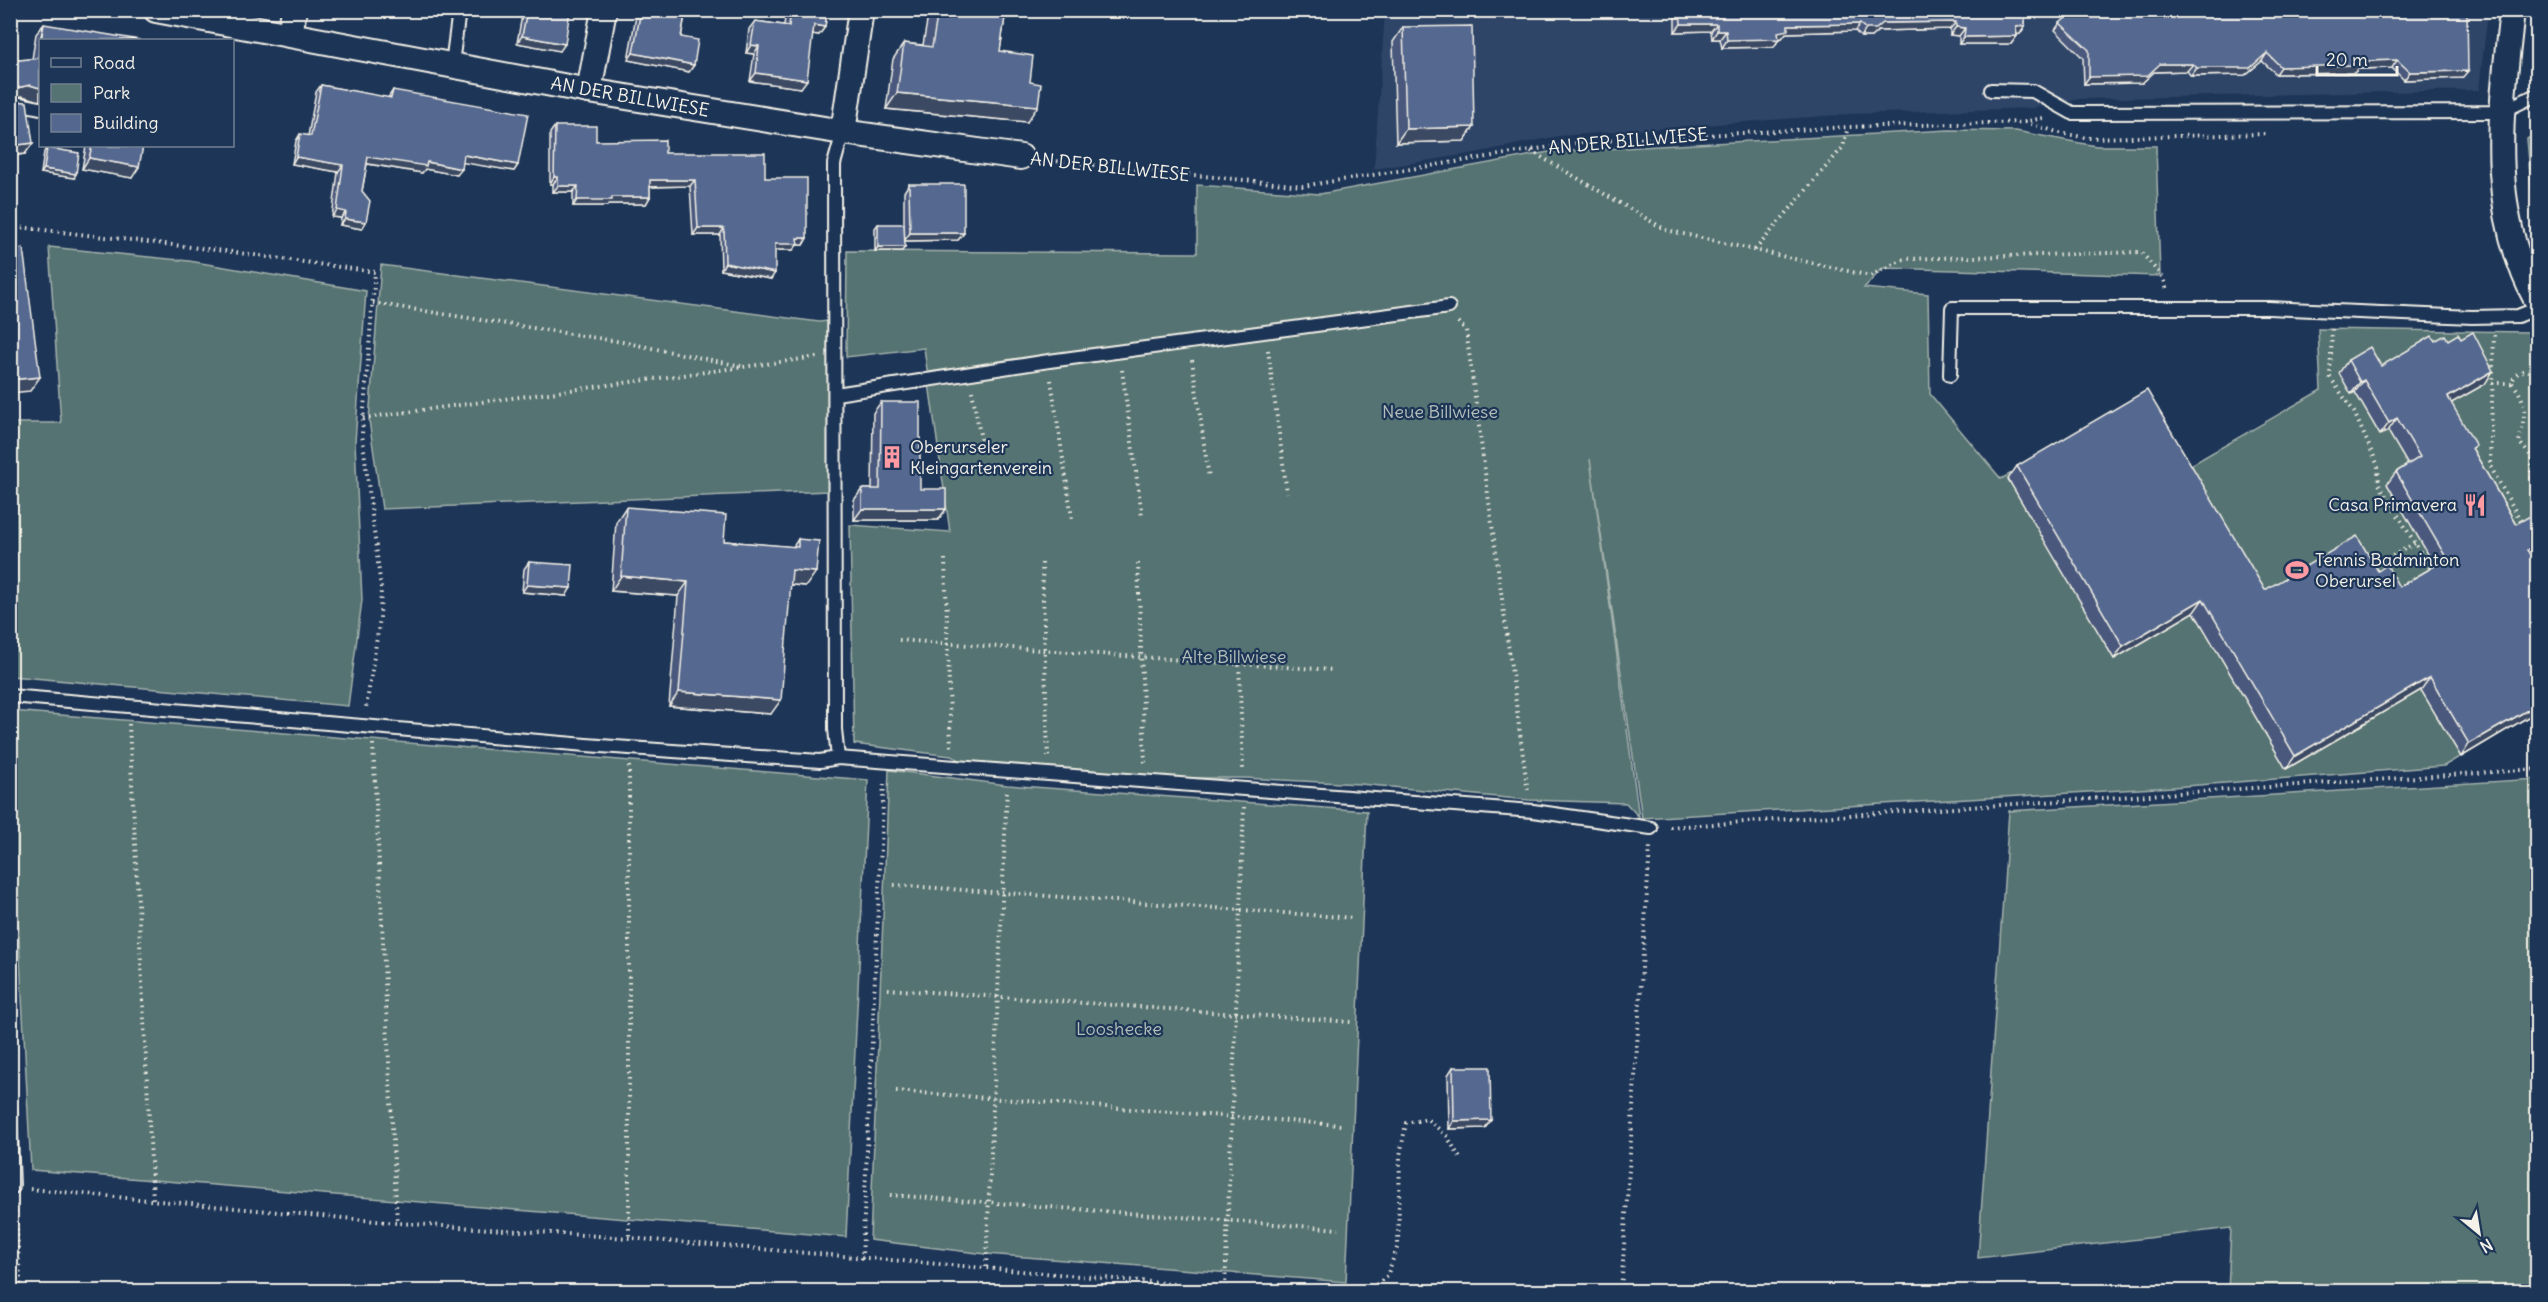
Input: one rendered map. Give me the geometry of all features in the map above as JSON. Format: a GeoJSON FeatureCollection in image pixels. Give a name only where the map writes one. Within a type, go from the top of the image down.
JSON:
{"type":"FeatureCollection","features":[{"type":"Feature","properties":{"kind":"street","name":"AN DER BILLWIESE"},"geometry":{"type":"LineString","coordinates":[[156,10],[589,91],[843,132],[1021,157]]}},
{"type":"Feature","properties":{"kind":"street"},"geometry":{"type":"LineString","coordinates":[[290,35],[294,10]]}},
{"type":"Feature","properties":{"kind":"street"},"geometry":{"type":"LineString","coordinates":[[589,91],[603,10]]}},
{"type":"Feature","properties":{"kind":"street"},"geometry":{"type":"LineString","coordinates":[[843,132],[861,10]]}},
{"type":"Feature","properties":{"kind":"street"},"geometry":{"type":"LineString","coordinates":[[2512,10],[2501,112],[2500,166],[2504,210],[2515,252],[2538,303]]}},
{"type":"Feature","properties":{"kind":"lane"},"geometry":{"type":"LineString","coordinates":[[452,64],[458,18]]}},
{"type":"Feature","properties":{"kind":"lane"},"geometry":{"type":"LineString","coordinates":[[1991,90],[2033,91],[2072,113],[2501,112],[2538,94]]}},
{"type":"Feature","properties":{"kind":"lane"},"geometry":{"type":"LineString","coordinates":[[10,106],[21,104],[39,108]]}},
{"type":"Feature","properties":{"kind":"lane"},"geometry":{"type":"LineString","coordinates":[[838,758],[835,729],[834,164],[843,132]]}},
{"type":"Feature","properties":{"kind":"lane"},"geometry":{"type":"LineString","coordinates":[[836,394],[1049,361],[1449,307]]}},
{"type":"Feature","properties":{"kind":"lane"},"geometry":{"type":"LineString","coordinates":[[1950,375],[1952,308],[2170,308],[2494,316],[2518,316],[2538,308]]}},
{"type":"Feature","properties":{"kind":"lane"},"geometry":{"type":"LineString","coordinates":[[10,696],[629,747],[820,761],[838,758],[1533,812],[1651,828]]}},
{"type":"Feature","properties":{"kind":"lane"},"geometry":{"type":"LineString","coordinates":[[10,1108],[13,1187]]}},
{"type":"Feature","properties":{"kind":"path","name":"AN DER BILLWIESE"},"geometry":{"type":"LineString","coordinates":[[1021,157],[1303,186],[1582,142],[1848,127],[2024,122],[2072,113]]}},
{"type":"Feature","properties":{"kind":"path"},"geometry":{"type":"LineString","coordinates":[[1755,250],[1843,147],[1848,127]]}},
{"type":"Feature","properties":{"kind":"path"},"geometry":{"type":"LineString","coordinates":[[1531,150],[1666,230],[1870,276],[1904,259],[2141,252],[2164,279],[2170,308]]}},
{"type":"Feature","properties":{"kind":"path"},"geometry":{"type":"LineString","coordinates":[[10,226],[225,251],[375,272],[362,434],[381,588],[380,618],[366,712],[372,726],[397,1223]]}},
{"type":"Feature","properties":{"kind":"path"},"geometry":{"type":"LineString","coordinates":[[373,303],[622,342],[744,367]]}},
{"type":"Feature","properties":{"kind":"path"},"geometry":{"type":"LineString","coordinates":[[1449,307],[1453,316],[1466,330],[1533,812]]}},
{"type":"Feature","properties":{"kind":"path"},"geometry":{"type":"LineString","coordinates":[[2332,311],[2330,377],[2354,412],[2378,466],[2379,484],[2433,574],[2443,568]]}},
{"type":"Feature","properties":{"kind":"path"},"geometry":{"type":"LineString","coordinates":[[2494,316],[2490,466],[2523,522],[2513,528]]}},
{"type":"Feature","properties":{"kind":"path"},"geometry":{"type":"LineString","coordinates":[[1266,331],[1287,493]]}},
{"type":"Feature","properties":{"kind":"path"},"geometry":{"type":"LineString","coordinates":[[1189,342],[1209,477]]}},
{"type":"Feature","properties":{"kind":"path"},"geometry":{"type":"LineString","coordinates":[[1119,352],[1142,516]]}},
{"type":"Feature","properties":{"kind":"path"},"geometry":{"type":"LineString","coordinates":[[363,418],[836,354]]}},
{"type":"Feature","properties":{"kind":"path"},"geometry":{"type":"LineString","coordinates":[[1049,361],[1072,518]]}},
{"type":"Feature","properties":{"kind":"path"},"geometry":{"type":"LineString","coordinates":[[2538,374],[2528,370],[2519,372],[2513,376],[2512,383],[2524,406],[2525,422],[2519,442],[2532,457],[2531,476],[2538,491]]}},
{"type":"Feature","properties":{"kind":"path"},"geometry":{"type":"LineString","coordinates":[[969,373],[984,456]]}},
{"type":"Feature","properties":{"kind":"path"},"geometry":{"type":"LineString","coordinates":[[2492,383],[2512,383]]}},
{"type":"Feature","properties":{"kind":"path"},"geometry":{"type":"LineString","coordinates":[[2390,572],[2384,561],[2415,543]]}},
{"type":"Feature","properties":{"kind":"path"},"geometry":{"type":"LineString","coordinates":[[945,559],[950,768]]}},
{"type":"Feature","properties":{"kind":"path"},"geometry":{"type":"LineString","coordinates":[[1138,563],[1145,768]]}},
{"type":"Feature","properties":{"kind":"path"},"geometry":{"type":"LineString","coordinates":[[1042,564],[1048,761]]}},
{"type":"Feature","properties":{"kind":"path"},"geometry":{"type":"LineString","coordinates":[[899,640],[1333,670]]}},
{"type":"Feature","properties":{"kind":"path"},"geometry":{"type":"LineString","coordinates":[[1225,1288],[1245,804],[1239,664]]}},
{"type":"Feature","properties":{"kind":"path"},"geometry":{"type":"LineString","coordinates":[[129,706],[139,952],[153,1200]]}},
{"type":"Feature","properties":{"kind":"path"},"geometry":{"type":"LineString","coordinates":[[629,747],[629,1238]]}},
{"type":"Feature","properties":{"kind":"path"},"geometry":{"type":"LineString","coordinates":[[862,1259],[885,763]]}},
{"type":"Feature","properties":{"kind":"path"},"geometry":{"type":"LineString","coordinates":[[1621,1292],[1651,828],[2538,769]]}},
{"type":"Feature","properties":{"kind":"path"},"geometry":{"type":"LineString","coordinates":[[986,1267],[1007,772]]}},
{"type":"Feature","properties":{"kind":"path"},"geometry":{"type":"LineString","coordinates":[[894,885],[1002,895],[1354,918]]}},
{"type":"Feature","properties":{"kind":"path"},"geometry":{"type":"LineString","coordinates":[[888,989],[1351,1022]]}},
{"type":"Feature","properties":{"kind":"path"},"geometry":{"type":"LineString","coordinates":[[896,1091],[1341,1125]]}},
{"type":"Feature","properties":{"kind":"path"},"geometry":{"type":"LineString","coordinates":[[1367,1292],[1387,1276],[1398,1245],[1400,1155],[1406,1123],[1427,1119],[1447,1136],[1461,1161]]}},
{"type":"Feature","properties":{"kind":"path"},"geometry":{"type":"LineString","coordinates":[[21,1292],[13,1187],[397,1223],[629,1238],[1270,1292]]}},
{"type":"Feature","properties":{"kind":"path"},"geometry":{"type":"LineString","coordinates":[[890,1195],[1339,1229]]}},
{"type":"Feature","properties":{"kind":"shaded area"},"geometry":{"type":"Polygon","coordinates":[[[1385,11],[2488,11],[2479,90],[2080,99],[2034,108],[1851,114],[1559,136],[1475,153],[1374,169],[1385,11]]]}},
{"type":"Feature","properties":{"kind":"green space"},"geometry":{"type":"Polygon","coordinates":[[[1949,130],[2016,131],[2096,146],[2156,146],[2160,276],[1883,268],[1864,288],[1928,294],[1930,394],[2001,479],[2138,403],[2191,465],[2321,390],[2318,329],[2528,332],[2538,344],[2537,711],[2444,766],[2173,787],[1642,818],[1590,459],[1639,817],[1626,803],[1529,800],[1360,784],[1243,778],[1159,778],[970,764],[951,756],[854,744],[850,525],[950,532],[924,348],[846,357],[847,251],[1197,253],[1197,185],[1320,194],[1549,152],[1949,130]]]}},
{"type":"Feature","properties":{"kind":"green space"},"geometry":{"type":"Polygon","coordinates":[[[2537,133],[2537,220],[2533,205],[2527,139],[2537,133]]]}},
{"type":"Feature","properties":{"kind":"green space"},"geometry":{"type":"Polygon","coordinates":[[[49,247],[189,261],[366,291],[355,442],[362,600],[348,706],[11,676],[11,423],[61,423],[49,247]]]}},
{"type":"Feature","properties":{"kind":"green space"},"geometry":{"type":"Polygon","coordinates":[[[381,265],[819,322],[828,321],[829,491],[382,509],[369,420],[381,265]]]}},
{"type":"Feature","properties":{"kind":"green space"},"geometry":{"type":"Polygon","coordinates":[[[11,711],[868,780],[846,1237],[31,1170],[11,784],[11,711]]]}},
{"type":"Feature","properties":{"kind":"green space","name":"Looshecke"},"geometry":{"type":"Polygon","coordinates":[[[889,770],[1007,785],[1367,811],[1346,1282],[986,1254],[870,1240],[889,770]]]}},
{"type":"Feature","properties":{"kind":"green space"},"geometry":{"type":"Polygon","coordinates":[[[2537,779],[2537,1291],[2228,1291],[2231,1228],[1978,1258],[2009,811],[2537,779]]]}},
{"type":"Feature","properties":{"kind":"building"},"geometry":{"type":"Polygon","coordinates":[[[527,10],[570,10],[565,44],[522,36],[527,10]]]}},
{"type":"Feature","properties":{"kind":"building"},"geometry":{"type":"Polygon","coordinates":[[[641,10],[686,10],[681,37],[698,40],[694,65],[633,53],[641,10]]]}},
{"type":"Feature","properties":{"kind":"building"},"geometry":{"type":"Polygon","coordinates":[[[791,10],[827,10],[825,27],[814,25],[807,80],[756,73],[759,46],[751,45],[755,21],[789,26],[791,10]]]}},
{"type":"Feature","properties":{"kind":"building"},"geometry":{"type":"Polygon","coordinates":[[[938,10],[1006,10],[1000,51],[1033,56],[1030,82],[1041,84],[1038,106],[897,93],[904,43],[932,47],[938,10]]]}},
{"type":"Feature","properties":{"kind":"building"},"geometry":{"type":"Polygon","coordinates":[[[1680,10],[2025,10],[2025,26],[2016,27],[2017,36],[1964,37],[1965,28],[1956,27],[1956,22],[1883,23],[1876,29],[1866,29],[1860,24],[1788,25],[1788,30],[1778,32],[1779,39],[1727,40],[1726,31],[1717,31],[1717,24],[1681,24],[1680,10]]]}},
{"type":"Feature","properties":{"kind":"building"},"geometry":{"type":"Polygon","coordinates":[[[2075,10],[2259,10],[2262,13],[2266,10],[2467,10],[2468,71],[2410,72],[2397,60],[2364,61],[2360,65],[2281,67],[2267,53],[2250,68],[2197,68],[2193,64],[2160,64],[2147,76],[2089,77],[2089,50],[2060,23],[2075,10]]]}},
{"type":"Feature","properties":{"kind":"building"},"geometry":{"type":"Polygon","coordinates":[[[44,24],[134,39],[41,39],[44,24]]]}},
{"type":"Feature","properties":{"kind":"building"},"geometry":{"type":"Polygon","coordinates":[[[1472,26],[1474,127],[1406,129],[1403,27],[1472,26]]]}},
{"type":"Feature","properties":{"kind":"building"},"geometry":{"type":"Polygon","coordinates":[[[39,50],[39,88],[30,85],[13,89],[10,92],[10,61],[38,58],[39,50]]]}},
{"type":"Feature","properties":{"kind":"building"},"geometry":{"type":"Polygon","coordinates":[[[321,85],[391,98],[393,90],[528,114],[518,165],[464,155],[462,169],[427,162],[426,166],[368,157],[362,191],[370,201],[366,222],[345,219],[346,212],[337,210],[343,165],[296,157],[300,134],[311,136],[321,85]]]}},
{"type":"Feature","properties":{"kind":"building"},"geometry":{"type":"Polygon","coordinates":[[[10,97],[12,101],[27,102],[33,143],[10,146],[10,97]]]}},
{"type":"Feature","properties":{"kind":"building"},"geometry":{"type":"Polygon","coordinates":[[[555,126],[596,126],[596,141],[665,140],[665,153],[765,153],[765,178],[807,178],[807,238],[797,238],[798,244],[775,244],[775,273],[725,263],[724,228],[698,228],[695,180],[650,180],[650,197],[577,200],[578,186],[558,186],[558,177],[554,177],[555,126]]]}},
{"type":"Feature","properties":{"kind":"building"},"geometry":{"type":"Polygon","coordinates":[[[92,147],[143,147],[139,167],[89,158],[92,147]]]}},
{"type":"Feature","properties":{"kind":"building"},"geometry":{"type":"Polygon","coordinates":[[[47,148],[79,153],[76,174],[44,169],[47,148]]]}},
{"type":"Feature","properties":{"kind":"building"},"geometry":{"type":"Polygon","coordinates":[[[909,184],[964,184],[964,233],[910,233],[909,184]]]}},
{"type":"Feature","properties":{"kind":"building"},"geometry":{"type":"Polygon","coordinates":[[[878,224],[904,224],[905,247],[878,247],[878,224]]]}},
{"type":"Feature","properties":{"kind":"building"},"geometry":{"type":"Polygon","coordinates":[[[23,248],[40,377],[10,380],[10,250],[23,248]]]}},
{"type":"Feature","properties":{"kind":"building"},"geometry":{"type":"Polygon","coordinates":[[[2473,332],[2493,371],[2448,397],[2476,446],[2472,448],[2516,524],[2532,515],[2538,524],[2538,543],[2527,550],[2538,567],[2538,704],[2469,744],[2430,677],[2295,756],[2203,599],[2123,646],[2017,466],[2147,390],[2265,590],[2357,536],[2378,571],[2387,565],[2399,587],[2447,559],[2396,472],[2420,457],[2397,418],[2389,423],[2364,380],[2360,382],[2348,360],[2370,347],[2381,366],[2432,336],[2435,341],[2445,335],[2448,340],[2458,334],[2461,339],[2473,332]]]}},
{"type":"Feature","properties":{"kind":"building","name":"Oberurseler Kleingartenverein"},"geometry":{"type":"Polygon","coordinates":[[[881,402],[920,402],[920,489],[946,489],[946,509],[862,509],[862,489],[880,489],[881,402]]]}},
{"type":"Feature","properties":{"kind":"building"},"geometry":{"type":"Polygon","coordinates":[[[626,507],[726,515],[724,541],[798,547],[798,539],[819,541],[816,572],[792,570],[781,700],[679,692],[688,582],[621,576],[626,507]]]}},
{"type":"Feature","properties":{"kind":"building"},"geometry":{"type":"Polygon","coordinates":[[[529,562],[573,565],[571,588],[527,585],[529,562]]]}},
{"type":"Feature","properties":{"kind":"building"},"geometry":{"type":"Polygon","coordinates":[[[1453,1067],[1490,1067],[1491,1120],[1454,1121],[1453,1067]]]}},
{"type":"Feature","properties":{"kind":"place","name":"Oberurseler Kleingartenverein"},"geometry":{"type":"Point","coordinates":[892,457]}},
{"type":"Feature","properties":{"kind":"place","name":"Casa Primavera"},"geometry":{"type":"Point","coordinates":[2475,505]}},
{"type":"Feature","properties":{"kind":"place","name":"Tennis Badminton Oberursel"},"geometry":{"type":"Point","coordinates":[2297,570]}},
{"type":"Feature","properties":{"kind":"park label","name":"Neue Billwiese"},"geometry":{"type":"Point","coordinates":[1440,412]}},
{"type":"Feature","properties":{"kind":"park label","name":"Alte Billwiese"},"geometry":{"type":"Point","coordinates":[1234,657]}}]}
